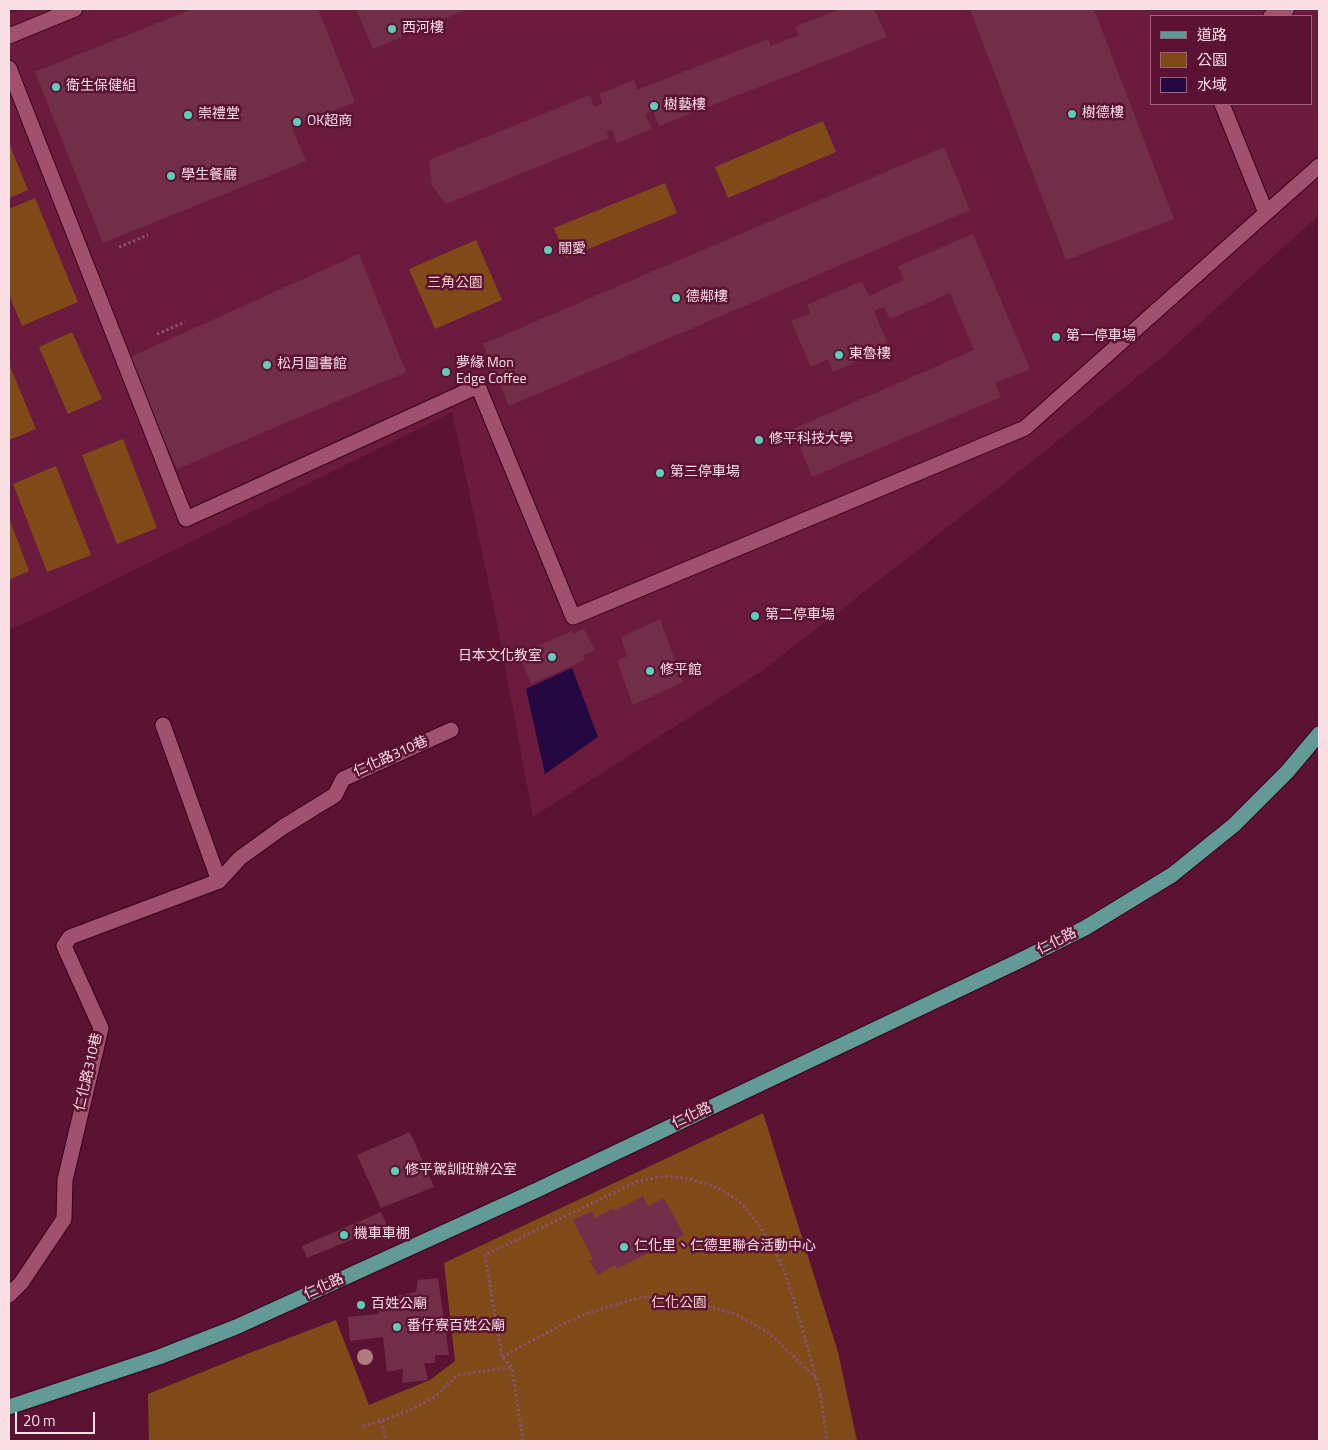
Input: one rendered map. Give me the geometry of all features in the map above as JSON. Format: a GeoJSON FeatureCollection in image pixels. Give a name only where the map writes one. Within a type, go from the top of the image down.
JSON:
{"type":"FeatureCollection","features":[{"type":"Feature","properties":{"kind":"main road","name":"仁化路"},"geometry":{"type":"LineString","coordinates":[[9,1407],[159,1357],[236,1327],[537,1190],[1085,928],[1172,875],[1234,825],[1287,772],[1319,734]]}},
{"type":"Feature","properties":{"kind":"lane"},"geometry":{"type":"LineString","coordinates":[[9,36],[75,9]]}},
{"type":"Feature","properties":{"kind":"lane"},"geometry":{"type":"LineString","coordinates":[[1273,15],[1287,9]]}},
{"type":"Feature","properties":{"kind":"lane"},"geometry":{"type":"LineString","coordinates":[[9,68],[186,519],[478,386],[573,617],[1025,428],[1319,166]]}},
{"type":"Feature","properties":{"kind":"lane"},"geometry":{"type":"LineString","coordinates":[[1222,105],[1266,213]]}},
{"type":"Feature","properties":{"kind":"lane"},"geometry":{"type":"LineString","coordinates":[[163,725],[219,881]]}},
{"type":"Feature","properties":{"kind":"lane","name":"仁化路310巷"},"geometry":{"type":"LineString","coordinates":[[9,1295],[21,1283],[64,1218],[64,1180],[101,1028],[64,946],[70,937],[219,881],[240,858],[335,795],[343,779],[451,730]]}},
{"type":"Feature","properties":{"kind":"path"},"geometry":{"type":"LineString","coordinates":[[119,247],[148,234]]}},
{"type":"Feature","properties":{"kind":"path"},"geometry":{"type":"LineString","coordinates":[[157,334],[185,322]]}},
{"type":"Feature","properties":{"kind":"path"},"geometry":{"type":"LineString","coordinates":[[523,1441],[512,1366],[502,1357],[485,1255],[638,1181],[665,1176],[690,1179],[716,1186],[729,1194],[743,1205],[754,1218],[773,1248],[784,1270],[801,1324],[821,1396],[827,1441]]}},
{"type":"Feature","properties":{"kind":"path"},"geometry":{"type":"LineString","coordinates":[[502,1357],[561,1325],[588,1313],[638,1298],[665,1296],[715,1308],[737,1315],[750,1322],[769,1333],[816,1379]]}},
{"type":"Feature","properties":{"kind":"path"},"geometry":{"type":"LineString","coordinates":[[363,1426],[410,1410],[435,1397],[457,1375],[512,1366]]}},
{"type":"Feature","properties":{"kind":"path"},"geometry":{"type":"LineString","coordinates":[[381,1421],[386,1441]]}},
{"type":"Feature","properties":{"kind":"shaded area","name":"修平科技大學"},"geometry":{"type":"Polygon","coordinates":[[[23,9],[1319,9],[1319,215],[1166,354],[1025,467],[762,671],[533,817],[495,613],[452,412],[50,612],[9,630],[9,14],[23,9]]]}},
{"type":"Feature","properties":{"kind":"green space"},"geometry":{"type":"Polygon","coordinates":[[[823,121],[836,152],[728,198],[715,167],[823,121]]]}},
{"type":"Feature","properties":{"kind":"green space"},"geometry":{"type":"Polygon","coordinates":[[[9,143],[28,190],[9,198],[9,143]]]}},
{"type":"Feature","properties":{"kind":"green space"},"geometry":{"type":"Polygon","coordinates":[[[665,183],[677,213],[566,258],[554,228],[665,183]]]}},
{"type":"Feature","properties":{"kind":"green space"},"geometry":{"type":"Polygon","coordinates":[[[35,198],[78,302],[22,326],[9,295],[9,209],[35,198]]]}},
{"type":"Feature","properties":{"kind":"green space","name":"三角公園"},"geometry":{"type":"Polygon","coordinates":[[[476,240],[502,300],[435,329],[409,269],[476,240]]]}},
{"type":"Feature","properties":{"kind":"green space"},"geometry":{"type":"Polygon","coordinates":[[[72,332],[102,399],[68,414],[39,347],[72,332]]]}},
{"type":"Feature","properties":{"kind":"green space"},"geometry":{"type":"Polygon","coordinates":[[[9,364],[36,429],[9,440],[9,364]]]}},
{"type":"Feature","properties":{"kind":"green space"},"geometry":{"type":"Polygon","coordinates":[[[123,439],[157,528],[117,544],[82,455],[123,439]]]}},
{"type":"Feature","properties":{"kind":"green space"},"geometry":{"type":"Polygon","coordinates":[[[56,466],[91,555],[47,572],[13,484],[56,466]]]}},
{"type":"Feature","properties":{"kind":"green space"},"geometry":{"type":"Polygon","coordinates":[[[9,518],[29,571],[9,580],[9,518]]]}},
{"type":"Feature","properties":{"kind":"green space","name":"仁化公園"},"geometry":{"type":"Polygon","coordinates":[[[763,1113],[838,1352],[857,1441],[149,1441],[148,1394],[336,1320],[369,1405],[430,1380],[455,1361],[444,1263],[763,1113]]]}},
{"type":"Feature","properties":{"kind":"water"},"geometry":{"type":"Polygon","coordinates":[[[572,668],[598,737],[545,774],[526,689],[572,668]]]}},
{"type":"Feature","properties":{"kind":"building","name":"崇禮堂"},"geometry":{"type":"Polygon","coordinates":[[[193,9],[318,9],[355,102],[292,127],[306,161],[103,243],[35,72],[193,9]]]}},
{"type":"Feature","properties":{"kind":"building","name":"西河樓"},"geometry":{"type":"Polygon","coordinates":[[[356,9],[468,9],[373,49],[356,9]]]}},
{"type":"Feature","properties":{"kind":"building","name":"樹藝樓"},"geometry":{"type":"Polygon","coordinates":[[[840,9],[874,9],[887,37],[659,126],[653,111],[645,114],[652,129],[617,143],[612,130],[606,132],[609,138],[446,204],[432,186],[429,160],[590,95],[594,107],[603,104],[599,94],[634,80],[637,90],[768,39],[771,46],[799,35],[795,27],[840,9]]]}},
{"type":"Feature","properties":{"kind":"building","name":"樹德樓"},"geometry":{"type":"Polygon","coordinates":[[[970,9],[1094,9],[1174,219],[1066,260],[970,9]]]}},
{"type":"Feature","properties":{"kind":"building","name":"德鄰樓"},"geometry":{"type":"Polygon","coordinates":[[[944,147],[970,210],[509,406],[483,344],[944,147]]]}},
{"type":"Feature","properties":{"kind":"building","name":"東魯樓"},"geometry":{"type":"Polygon","coordinates":[[[973,234],[1030,369],[995,383],[1001,397],[812,477],[793,429],[974,350],[950,293],[890,319],[884,307],[874,311],[889,347],[833,372],[828,359],[811,367],[791,321],[810,313],[807,305],[862,281],[869,296],[904,280],[898,266],[973,234]]]}},
{"type":"Feature","properties":{"kind":"building","name":"松月圖書館"},"geometry":{"type":"Polygon","coordinates":[[[359,254],[406,372],[177,469],[128,358],[359,254]]]}},
{"type":"Feature","properties":{"kind":"building","name":"修平館"},"geometry":{"type":"Polygon","coordinates":[[[660,619],[683,682],[633,705],[617,661],[627,656],[621,637],[660,619]]]}},
{"type":"Feature","properties":{"kind":"building","name":"日本文化教室"},"geometry":{"type":"Polygon","coordinates":[[[584,629],[595,650],[583,655],[585,660],[531,684],[519,654],[572,631],[573,634],[584,629]]]}},
{"type":"Feature","properties":{"kind":"building","name":"修平駕訓班辦公室"},"geometry":{"type":"Polygon","coordinates":[[[410,1132],[434,1187],[381,1208],[357,1155],[410,1132]]]}},
{"type":"Feature","properties":{"kind":"building","name":"仁化里、仁德里聯合活動中心"},"geometry":{"type":"Polygon","coordinates":[[[643,1196],[648,1206],[664,1198],[684,1235],[617,1269],[615,1265],[598,1275],[589,1261],[593,1259],[573,1220],[592,1211],[595,1218],[611,1209],[616,1210],[643,1196]]]}},
{"type":"Feature","properties":{"kind":"building","name":"機車車棚"},"geometry":{"type":"Polygon","coordinates":[[[381,1212],[387,1225],[307,1258],[302,1246],[381,1212]]]}},
{"type":"Feature","properties":{"kind":"building","name":"番仔寮百姓公廟"},"geometry":{"type":"Polygon","coordinates":[[[438,1278],[449,1355],[435,1355],[435,1363],[424,1363],[428,1380],[402,1383],[403,1369],[387,1372],[383,1337],[350,1341],[348,1317],[379,1314],[378,1299],[416,1292],[418,1280],[438,1278]]]}},
{"type":"Feature","properties":{"kind":"place","name":"西河樓"},"geometry":{"type":"Point","coordinates":[392,29]}},
{"type":"Feature","properties":{"kind":"place","name":"衛生保健組"},"geometry":{"type":"Point","coordinates":[56,87]}},
{"type":"Feature","properties":{"kind":"place","name":"樹藝樓"},"geometry":{"type":"Point","coordinates":[654,106]}},
{"type":"Feature","properties":{"kind":"place","name":"樹德樓"},"geometry":{"type":"Point","coordinates":[1072,114]}},
{"type":"Feature","properties":{"kind":"place","name":"崇禮堂"},"geometry":{"type":"Point","coordinates":[188,115]}},
{"type":"Feature","properties":{"kind":"place","name":"OK超商"},"geometry":{"type":"Point","coordinates":[297,122]}},
{"type":"Feature","properties":{"kind":"place","name":"學生餐廳"},"geometry":{"type":"Point","coordinates":[171,176]}},
{"type":"Feature","properties":{"kind":"place","name":"關愛"},"geometry":{"type":"Point","coordinates":[548,250]}},
{"type":"Feature","properties":{"kind":"place","name":"德鄰樓"},"geometry":{"type":"Point","coordinates":[676,298]}},
{"type":"Feature","properties":{"kind":"place","name":"第一停車場"},"geometry":{"type":"Point","coordinates":[1056,337]}},
{"type":"Feature","properties":{"kind":"place","name":"東魯樓"},"geometry":{"type":"Point","coordinates":[839,355]}},
{"type":"Feature","properties":{"kind":"place","name":"松月圖書館"},"geometry":{"type":"Point","coordinates":[267,365]}},
{"type":"Feature","properties":{"kind":"place","name":"夢緣 Mon Edge Coffee"},"geometry":{"type":"Point","coordinates":[446,372]}},
{"type":"Feature","properties":{"kind":"place","name":"修平科技大學"},"geometry":{"type":"Point","coordinates":[759,440]}},
{"type":"Feature","properties":{"kind":"place","name":"第三停車場"},"geometry":{"type":"Point","coordinates":[660,473]}},
{"type":"Feature","properties":{"kind":"place","name":"第二停車場"},"geometry":{"type":"Point","coordinates":[755,616]}},
{"type":"Feature","properties":{"kind":"place","name":"日本文化教室"},"geometry":{"type":"Point","coordinates":[552,657]}},
{"type":"Feature","properties":{"kind":"place","name":"修平館"},"geometry":{"type":"Point","coordinates":[650,671]}},
{"type":"Feature","properties":{"kind":"place","name":"修平駕訓班辦公室"},"geometry":{"type":"Point","coordinates":[395,1171]}},
{"type":"Feature","properties":{"kind":"place","name":"機車車棚"},"geometry":{"type":"Point","coordinates":[344,1235]}},
{"type":"Feature","properties":{"kind":"place","name":"仁化里、仁德里聯合活動中心"},"geometry":{"type":"Point","coordinates":[624,1247]}},
{"type":"Feature","properties":{"kind":"place","name":"百姓公廟"},"geometry":{"type":"Point","coordinates":[361,1305]}},
{"type":"Feature","properties":{"kind":"place","name":"番仔寮百姓公廟"},"geometry":{"type":"Point","coordinates":[397,1327]}}]}
